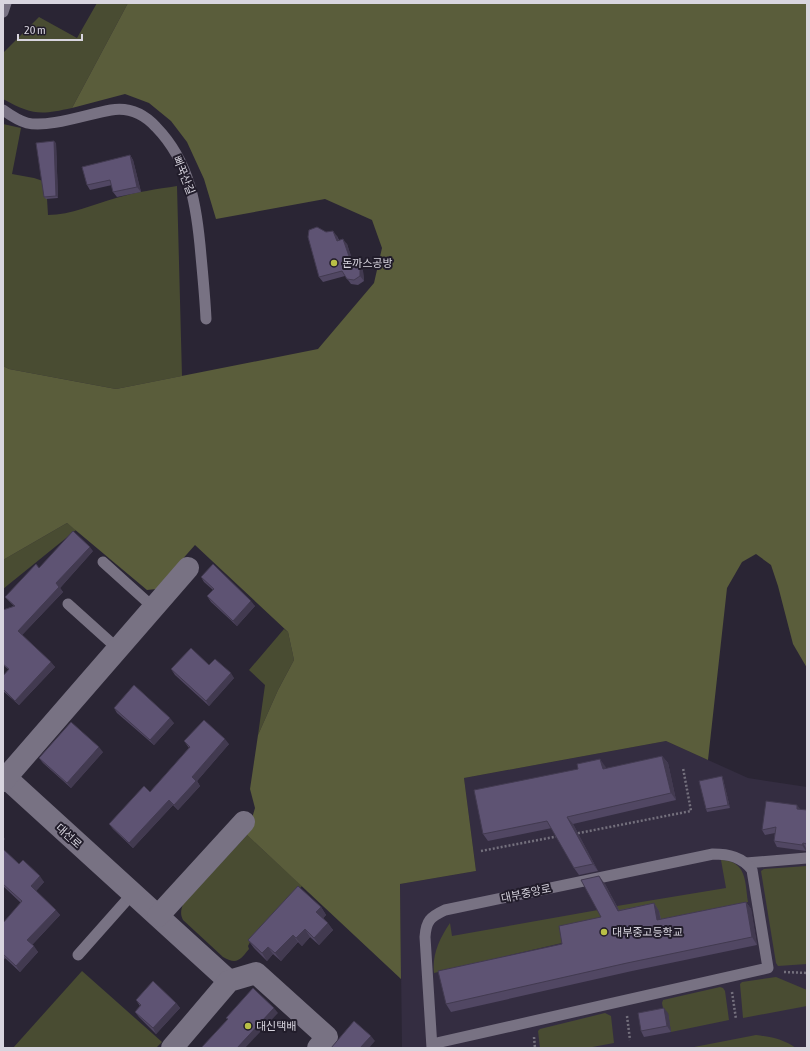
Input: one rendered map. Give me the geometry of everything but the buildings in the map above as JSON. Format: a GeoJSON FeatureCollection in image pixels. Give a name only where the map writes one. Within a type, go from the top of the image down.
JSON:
{"type":"FeatureCollection","features":[{"type":"Feature","properties":{"kind":"street","name":"대선로"},"geometry":{"type":"LineString","coordinates":[[188,568],[4,778],[229,981]]}},
{"type":"Feature","properties":{"kind":"street"},"geometry":{"type":"LineString","coordinates":[[158,916],[244,822]]}},
{"type":"Feature","properties":{"kind":"street"},"geometry":{"type":"LineString","coordinates":[[172,1048],[229,981],[256,973],[327,1038],[318,1048]]}},
{"type":"Feature","properties":{"kind":"lane"},"geometry":{"type":"LineString","coordinates":[[3,12],[6,3]]}},
{"type":"Feature","properties":{"kind":"lane","name":"뻐꾹산길"},"geometry":{"type":"LineString","coordinates":[[3,110],[13,117],[27,123],[43,124],[112,110],[130,110],[148,119],[165,136],[180,159],[190,185],[198,219],[206,319]]}},
{"type":"Feature","properties":{"kind":"lane"},"geometry":{"type":"LineString","coordinates":[[103,562],[154,608]]}},
{"type":"Feature","properties":{"kind":"lane"},"geometry":{"type":"LineString","coordinates":[[68,604],[118,649]]}},
{"type":"Feature","properties":{"kind":"lane","name":"대부중앙로"},"geometry":{"type":"LineString","coordinates":[[768,968],[432,1046],[425,928],[429,920],[445,910],[713,854],[730,856],[746,863],[807,858]]}},
{"type":"Feature","properties":{"kind":"lane"},"geometry":{"type":"LineString","coordinates":[[746,863],[752,870],[754,878],[768,968]]}},
{"type":"Feature","properties":{"kind":"lane"},"geometry":{"type":"LineString","coordinates":[[78,954],[133,893]]}},
{"type":"Feature","properties":{"kind":"path"},"geometry":{"type":"LineString","coordinates":[[570,834],[691,811],[683,768]]}},
{"type":"Feature","properties":{"kind":"path"},"geometry":{"type":"LineString","coordinates":[[481,851],[562,836]]}},
{"type":"Feature","properties":{"kind":"path"},"geometry":{"type":"LineString","coordinates":[[768,968],[780,972],[807,973]]}},
{"type":"Feature","properties":{"kind":"path"},"geometry":{"type":"LineString","coordinates":[[730,977],[736,1019]]}},
{"type":"Feature","properties":{"kind":"path"},"geometry":{"type":"LineString","coordinates":[[625,1000],[630,1040]]}},
{"type":"Feature","properties":{"kind":"shaded area","name":"대부중고등학교"},"geometry":{"type":"Polygon","coordinates":[[[666,741],[748,778],[807,787],[807,1048],[402,1048],[400,884],[476,871],[464,778],[666,741]]]}},
{"type":"Feature","properties":{"kind":"green space"},"geometry":{"type":"Polygon","coordinates":[[[97,3],[128,3],[72,108],[52,112],[36,112],[29,111],[3,99],[3,53],[39,17],[77,38],[97,3]]]}},
{"type":"Feature","properties":{"kind":"green space"},"geometry":{"type":"Polygon","coordinates":[[[128,3],[807,3],[807,668],[793,644],[771,565],[756,554],[742,562],[727,588],[708,760],[666,741],[464,778],[476,871],[400,884],[401,979],[247,835],[255,808],[250,789],[258,735],[278,690],[294,660],[288,632],[195,545],[156,589],[147,590],[67,523],[3,560],[3,366],[9,369],[116,389],[318,349],[374,283],[382,248],[372,220],[325,199],[216,219],[204,179],[187,142],[171,121],[149,103],[125,94],[72,108],[128,3]]]}},
{"type":"Feature","properties":{"kind":"green space"},"geometry":{"type":"Polygon","coordinates":[[[3,124],[21,128],[12,174],[46,182],[48,215],[57,215],[74,211],[131,194],[177,186],[182,376],[116,389],[9,369],[3,366],[3,124]]]}},
{"type":"Feature","properties":{"kind":"green space"},"geometry":{"type":"Polygon","coordinates":[[[67,523],[76,530],[3,589],[3,560],[67,523]]]}},
{"type":"Feature","properties":{"kind":"green space"},"geometry":{"type":"Polygon","coordinates":[[[284,629],[288,632],[294,660],[278,690],[258,735],[265,685],[249,670],[284,629]]]}},
{"type":"Feature","properties":{"kind":"green space"},"geometry":{"type":"Polygon","coordinates":[[[247,835],[302,886],[250,942],[248,946],[249,949],[243,956],[238,960],[232,961],[223,957],[183,920],[181,910],[183,904],[247,835]]]}},
{"type":"Feature","properties":{"kind":"green space"},"geometry":{"type":"Polygon","coordinates":[[[721,860],[730,861],[740,868],[745,880],[748,902],[623,928],[617,906],[726,888],[721,860]]]}},
{"type":"Feature","properties":{"kind":"green space"},"geometry":{"type":"Polygon","coordinates":[[[807,866],[807,964],[778,966],[776,963],[761,871],[764,869],[807,866]]]}},
{"type":"Feature","properties":{"kind":"green space"},"geometry":{"type":"Polygon","coordinates":[[[598,910],[601,915],[603,925],[566,942],[434,973],[435,953],[450,923],[452,936],[598,910]]]}},
{"type":"Feature","properties":{"kind":"green space"},"geometry":{"type":"Polygon","coordinates":[[[82,971],[162,1042],[156,1048],[13,1048],[82,971]]]}},
{"type":"Feature","properties":{"kind":"green space"},"geometry":{"type":"Polygon","coordinates":[[[776,977],[807,990],[807,1006],[743,1018],[740,984],[742,982],[776,977]]]}},
{"type":"Feature","properties":{"kind":"green space"},"geometry":{"type":"Polygon","coordinates":[[[720,987],[725,991],[729,1020],[671,1032],[668,1013],[664,1013],[662,1003],[663,1000],[720,987]]]}},
{"type":"Feature","properties":{"kind":"green space"},"geometry":{"type":"Polygon","coordinates":[[[605,1013],[611,1016],[614,1043],[587,1048],[540,1048],[538,1031],[540,1029],[605,1013]]]}},
{"type":"Feature","properties":{"kind":"green space"},"geometry":{"type":"Polygon","coordinates":[[[756,1035],[777,1039],[796,1048],[689,1048],[756,1035]]]}},
{"type":"Feature","properties":{"kind":"place","name":"돈까스공방"},"geometry":{"type":"Point","coordinates":[334,263]}},
{"type":"Feature","properties":{"kind":"place","name":"대부중고등학교"},"geometry":{"type":"Point","coordinates":[604,932]}},
{"type":"Feature","properties":{"kind":"place","name":"대신택배"},"geometry":{"type":"Point","coordinates":[248,1026]}}]}
